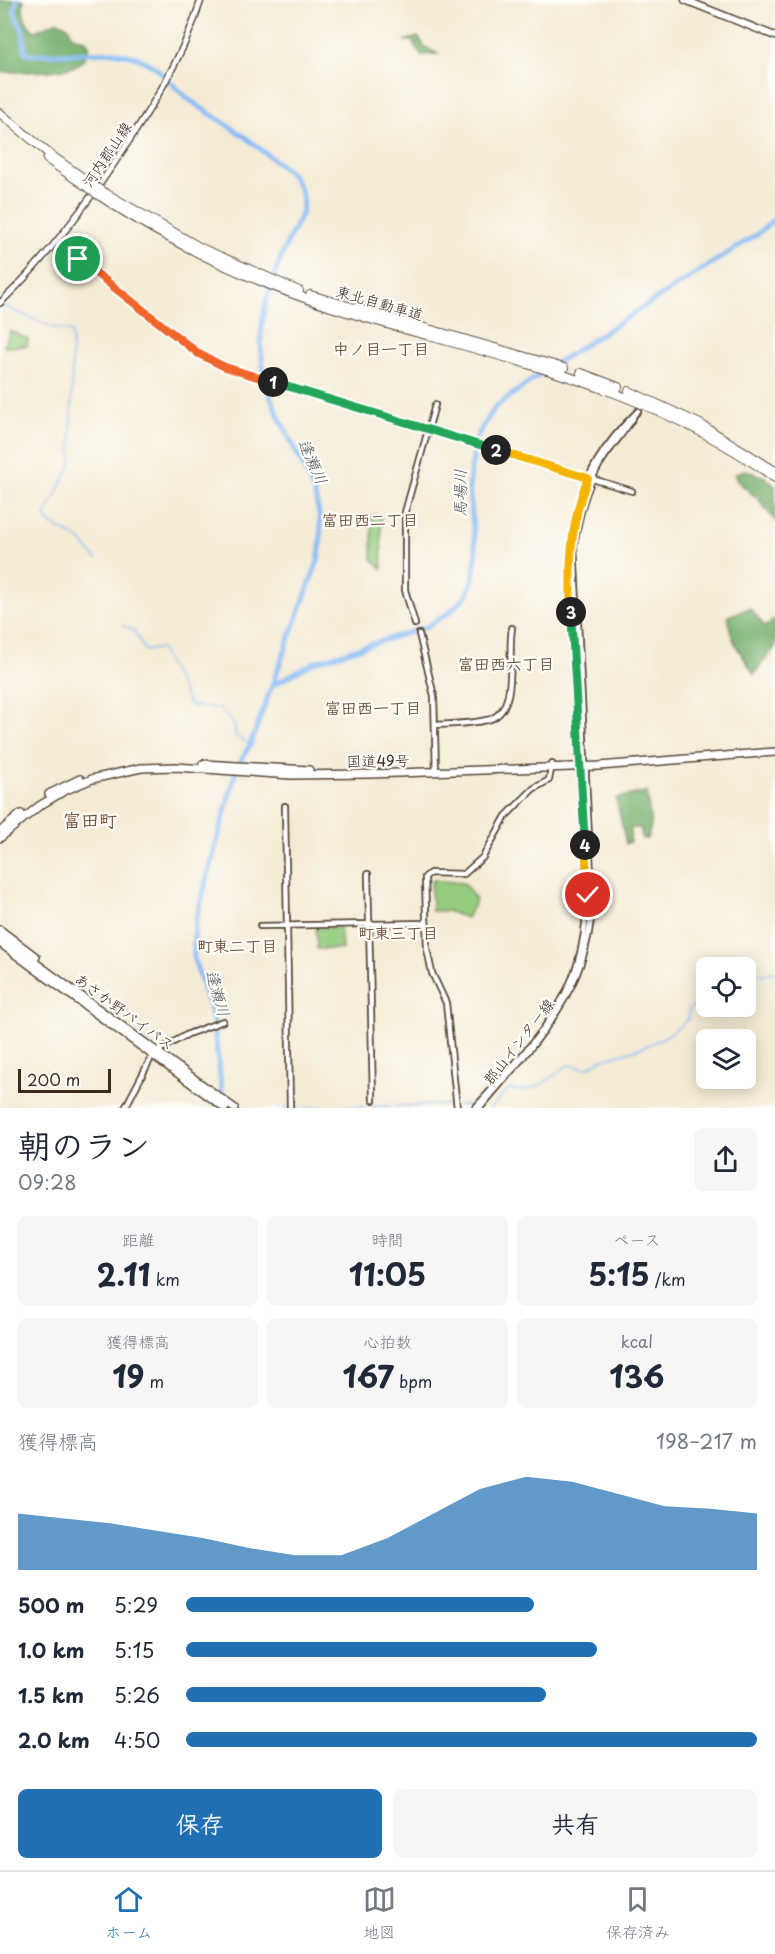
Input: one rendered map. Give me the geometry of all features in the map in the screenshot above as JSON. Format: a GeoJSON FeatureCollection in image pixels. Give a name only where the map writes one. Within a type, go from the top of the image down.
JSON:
{"type":"FeatureCollection","features":[{"type":"Feature","properties":{"kind":"highway","name":"東北自動車道"},"geometry":{"type":"LineString","coordinates":[[0,113],[95,190]]}},
{"type":"Feature","properties":{"kind":"highway","name":"東北自動車道"},"geometry":{"type":"LineString","coordinates":[[0,120],[95,190],[263,280],[561,369],[642,399],[714,432],[775,471]]}},
{"type":"Feature","properties":{"kind":"highway","name":"東北自動車道"},"geometry":{"type":"LineString","coordinates":[[652,403],[712,437],[775,478]]}},
{"type":"Feature","properties":{"kind":"highway","name":"国道49号"},"geometry":{"type":"LineString","coordinates":[[582,764],[775,748]]}},
{"type":"Feature","properties":{"kind":"highway","name":"国道49号"},"geometry":{"type":"LineString","coordinates":[[0,832],[46,796],[92,774],[160,762],[252,770],[436,771],[775,752]]}},
{"type":"Feature","properties":{"kind":"highway","name":"国道49号"},"geometry":{"type":"LineString","coordinates":[[0,838],[47,800],[92,779],[141,768],[222,768]]}},
{"type":"Feature","properties":{"kind":"highway"},"geometry":{"type":"LineString","coordinates":[[0,930],[94,1003]]}},
{"type":"Feature","properties":{"kind":"highway","name":"あさか野バイパス"},"geometry":{"type":"LineString","coordinates":[[0,937],[94,1003],[214,1097]]}},
{"type":"Feature","properties":{"kind":"highway","name":"あさか野バイパス"},"geometry":{"type":"LineString","coordinates":[[0,943],[230,1107]]}},
{"type":"Feature","properties":{"kind":"highway"},"geometry":{"type":"LineString","coordinates":[[0,948],[70,994]]}},
{"type":"Feature","properties":{"kind":"main road","name":"河内郡山線"},"geometry":{"type":"LineString","coordinates":[[0,303],[58,243],[134,135],[172,70],[190,32],[201,0]]}},
{"type":"Feature","properties":{"kind":"main road"},"geometry":{"type":"LineString","coordinates":[[685,0],[775,36]]}},
{"type":"Feature","properties":{"kind":"street"},"geometry":{"type":"LineString","coordinates":[[58,243],[199,354],[225,367],[632,491]]}},
{"type":"Feature","properties":{"kind":"street"},"geometry":{"type":"LineString","coordinates":[[415,624],[405,590],[405,512],[435,405]]}},
{"type":"Feature","properties":{"kind":"street"},"geometry":{"type":"LineString","coordinates":[[475,1108],[559,1005],[576,969],[588,909],[582,764],[569,562],[573,529],[590,478],[610,442],[638,411],[590,478]]}},
{"type":"Feature","properties":{"kind":"street"},"geometry":{"type":"LineString","coordinates":[[435,725],[487,720],[504,709],[509,697],[512,628]]}},
{"type":"Feature","properties":{"kind":"street"},"geometry":{"type":"LineString","coordinates":[[419,634],[431,678],[436,771]]}},
{"type":"Feature","properties":{"kind":"street","name":"郡山インター線"},"geometry":{"type":"LineString","coordinates":[[480,1108],[543,1033],[571,990],[588,939],[592,909],[592,882],[582,764]]}},
{"type":"Feature","properties":{"kind":"street"},"geometry":{"type":"LineString","coordinates":[[457,1108],[446,1003],[432,973],[427,949],[427,875],[464,874],[483,857],[506,816],[533,789],[549,780],[552,766]]}},
{"type":"Feature","properties":{"kind":"street"},"geometry":{"type":"LineString","coordinates":[[285,806],[290,1108]]}},
{"type":"Feature","properties":{"kind":"street"},"geometry":{"type":"LineString","coordinates":[[368,874],[373,1100]]}},
{"type":"Feature","properties":{"kind":"street"},"geometry":{"type":"LineString","coordinates":[[260,926],[426,923]]}},
{"type":"Feature","properties":{"kind":"street"},"geometry":{"type":"LineString","coordinates":[[162,1048],[177,1039],[223,1021]]}},
{"type":"Feature","properties":{"kind":"street"},"geometry":{"type":"LineString","coordinates":[[125,1108],[150,1060]]}},
{"type":"Feature","properties":{"kind":"green space"},"geometry":{"type":"Polygon","coordinates":[[[0,0],[24,0],[25,17],[35,31],[58,21],[68,26],[72,36],[85,40],[89,45],[84,59],[70,68],[40,72],[0,72],[0,0]]]}},
{"type":"Feature","properties":{"kind":"green space"},"geometry":{"type":"Polygon","coordinates":[[[418,37],[425,47],[438,54],[421,55],[412,41],[404,41],[418,37]]]}},
{"type":"Feature","properties":{"kind":"green space"},"geometry":{"type":"Polygon","coordinates":[[[10,331],[28,339],[27,346],[4,347],[10,331]]]}},
{"type":"Feature","properties":{"kind":"green space"},"geometry":{"type":"Polygon","coordinates":[[[745,470],[765,477],[775,486],[775,521],[759,500],[736,480],[736,473],[745,470]]]}},
{"type":"Feature","properties":{"kind":"green space"},"geometry":{"type":"Polygon","coordinates":[[[372,515],[381,516],[382,569],[372,559],[372,515]]]}},
{"type":"Feature","properties":{"kind":"green space"},"geometry":{"type":"Polygon","coordinates":[[[750,608],[765,627],[775,619],[775,647],[754,674],[734,640],[728,616],[750,608]]]}},
{"type":"Feature","properties":{"kind":"green space"},"geometry":{"type":"Polygon","coordinates":[[[647,792],[651,826],[647,839],[642,839],[641,828],[631,828],[630,842],[626,844],[616,798],[647,792]]]}},
{"type":"Feature","properties":{"kind":"green space"},"geometry":{"type":"Polygon","coordinates":[[[433,880],[464,883],[476,900],[467,918],[447,911],[432,911],[431,883],[433,880]]]}},
{"type":"Feature","properties":{"kind":"green space"},"geometry":{"type":"Polygon","coordinates":[[[340,927],[342,949],[317,949],[316,928],[340,927]]]}},
{"type":"Feature","properties":{"kind":"waterway","name":"逢瀬川"},"geometry":{"type":"LineString","coordinates":[[17,0],[14,12],[23,30],[25,52],[32,55],[114,52],[136,57],[155,67],[188,99],[245,137],[289,172],[298,185],[302,197],[303,206],[300,216],[269,290],[261,330],[261,344],[267,387],[307,474],[319,515],[321,537],[318,561],[250,745],[237,767],[196,919],[194,959],[213,1019],[223,1101]]}},
{"type":"Feature","properties":{"kind":"waterway","name":"馬場川"},"geometry":{"type":"LineString","coordinates":[[273,685],[315,662],[426,627],[450,612],[466,596],[473,579],[476,554],[469,489],[471,468],[477,437],[495,407],[550,367],[759,233],[775,218]]}},
{"type":"Feature","properties":{"kind":"waterway"},"geometry":{"type":"LineString","coordinates":[[1,305],[52,327],[72,332],[71,465],[45,516],[51,524],[79,539],[96,559]]}},
{"type":"Feature","properties":{"kind":"waterway"},"geometry":{"type":"LineString","coordinates":[[123,626],[134,630],[145,651],[160,648],[192,706],[219,708],[235,726],[235,735],[250,745]]}},
{"type":"Feature","properties":{"kind":"waterway"},"geometry":{"type":"LineString","coordinates":[[756,975],[775,972]]}},
{"type":"Feature","properties":{"kind":"waterway"},"geometry":{"type":"LineString","coordinates":[[490,1108],[509,1089],[518,1091],[534,1088],[568,1065],[588,1067],[603,1059],[658,1040],[688,1019],[689,1009],[696,1005]]}},
{"type":"Feature","properties":{"kind":"waterway"},"geometry":{"type":"LineString","coordinates":[[283,1108],[454,1105]]}},
{"type":"Feature","properties":{"kind":"waterway"},"geometry":{"type":"LineString","coordinates":[[459,1105],[475,1106]]}},
{"type":"Feature","properties":{"kind":"district","name":"中ノ目一丁目"},"geometry":{"type":"Point","coordinates":[381,348]}},
{"type":"Feature","properties":{"kind":"district","name":"富田西二丁目"},"geometry":{"type":"Point","coordinates":[370,519]}},
{"type":"Feature","properties":{"kind":"district","name":"富田西六丁目"},"geometry":{"type":"Point","coordinates":[506,663]}},
{"type":"Feature","properties":{"kind":"district","name":"富田西一丁目"},"geometry":{"type":"Point","coordinates":[373,707]}},
{"type":"Feature","properties":{"kind":"district","name":"富田町"},"geometry":{"type":"Point","coordinates":[90,819]}},
{"type":"Feature","properties":{"kind":"district","name":"町東三丁目"},"geometry":{"type":"Point","coordinates":[398,932]}},
{"type":"Feature","properties":{"kind":"district","name":"町東二丁目"},"geometry":{"type":"Point","coordinates":[237,945]}},
{"type":"Feature","properties":{"kind":"route"},"geometry":{"type":"LineString","coordinates":[[78,259],[199,354],[225,367],[588,478],[578,506],[570,544],[569,562],[588,895]]}}]}
